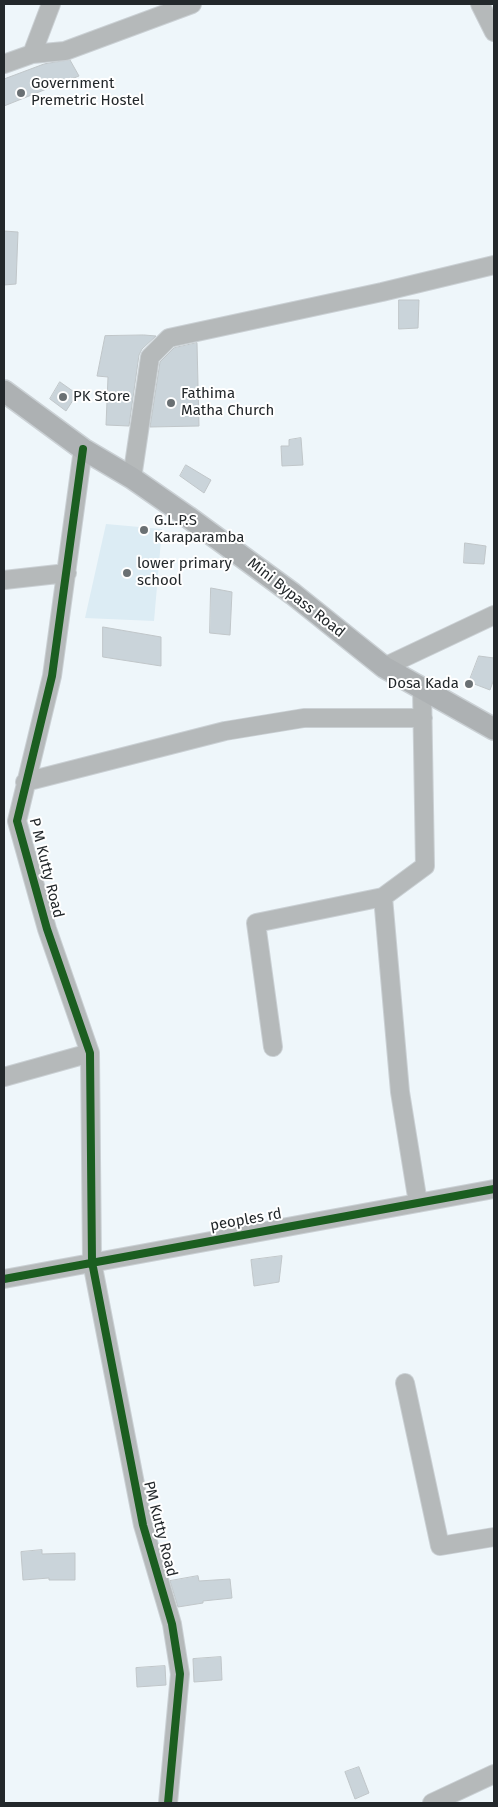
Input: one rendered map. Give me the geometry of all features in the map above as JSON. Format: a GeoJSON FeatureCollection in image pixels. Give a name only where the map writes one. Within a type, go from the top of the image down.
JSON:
{"type":"FeatureCollection","features":[{"type":"Feature","properties":{"kind":"main road","name":"Mini Bypass Road"},"geometry":{"type":"LineString","coordinates":[[4,391],[83,449],[132,478],[293,594],[384,667],[494,729]]}},
{"type":"Feature","properties":{"kind":"street"},"geometry":{"type":"LineString","coordinates":[[32,54],[52,4]]}},
{"type":"Feature","properties":{"kind":"street"},"geometry":{"type":"LineString","coordinates":[[4,64],[32,54],[65,52],[192,4]]}},
{"type":"Feature","properties":{"kind":"street"},"geometry":{"type":"LineString","coordinates":[[480,4],[494,32]]}},
{"type":"Feature","properties":{"kind":"street"},"geometry":{"type":"LineString","coordinates":[[132,478],[150,357],[169,338],[382,292],[494,265]]}},
{"type":"Feature","properties":{"kind":"street","name":"P M Kutty Road"},"geometry":{"type":"LineString","coordinates":[[83,449],[52,676],[17,821],[47,929],[90,1052],[92,1262]]}},
{"type":"Feature","properties":{"kind":"street"},"geometry":{"type":"LineString","coordinates":[[4,580],[67,573]]}},
{"type":"Feature","properties":{"kind":"street"},"geometry":{"type":"LineString","coordinates":[[384,667],[494,615]]}},
{"type":"Feature","properties":{"kind":"street"},"geometry":{"type":"LineString","coordinates":[[273,1047],[256,923],[383,897],[424,866],[422,688]]}},
{"type":"Feature","properties":{"kind":"street"},"geometry":{"type":"LineString","coordinates":[[25,782],[225,731],[304,718],[423,718]]}},
{"type":"Feature","properties":{"kind":"street"},"geometry":{"type":"LineString","coordinates":[[383,897],[400,1092],[418,1203]]}},
{"type":"Feature","properties":{"kind":"street"},"geometry":{"type":"LineString","coordinates":[[4,1078],[90,1052]]}},
{"type":"Feature","properties":{"kind":"street","name":"peoples rd"},"geometry":{"type":"LineString","coordinates":[[4,1279],[494,1189]]}},
{"type":"Feature","properties":{"kind":"street","name":"PM Kutty Road"},"geometry":{"type":"LineString","coordinates":[[92,1262],[142,1525],[172,1624],[180,1674],[168,1803]]}},
{"type":"Feature","properties":{"kind":"street"},"geometry":{"type":"LineString","coordinates":[[405,1384],[440,1546],[494,1537]]}},
{"type":"Feature","properties":{"kind":"street"},"geometry":{"type":"LineString","coordinates":[[432,1803],[494,1774]]}},
{"type":"Feature","properties":{"kind":"shaded area","name":"lower primary school"},"geometry":{"type":"Polygon","coordinates":[[[106,524],[162,529],[154,621],[85,618],[106,524]]]}},
{"type":"Feature","properties":{"kind":"building","name":"Government Premetric Hostel"},"geometry":{"type":"Polygon","coordinates":[[[70,60],[79,76],[4,106],[4,79],[44,64],[70,60]]]}},
{"type":"Feature","properties":{"kind":"building"},"geometry":{"type":"Polygon","coordinates":[[[4,231],[18,232],[16,284],[4,285],[4,231]]]}},
{"type":"Feature","properties":{"kind":"building"},"geometry":{"type":"Polygon","coordinates":[[[399,300],[419,300],[418,328],[399,329],[399,300]]]}},
{"type":"Feature","properties":{"kind":"building"},"geometry":{"type":"Polygon","coordinates":[[[105,336],[156,336],[142,349],[139,355],[129,426],[106,425],[108,377],[97,376],[105,336]]]}},
{"type":"Feature","properties":{"kind":"building"},"geometry":{"type":"Polygon","coordinates":[[[197,343],[199,426],[150,427],[160,362],[174,348],[197,343]]]}},
{"type":"Feature","properties":{"kind":"building","name":"PK Store"},"geometry":{"type":"Polygon","coordinates":[[[60,382],[77,394],[66,411],[50,399],[60,382]]]}},
{"type":"Feature","properties":{"kind":"building"},"geometry":{"type":"Polygon","coordinates":[[[301,438],[303,465],[282,466],[281,446],[289,446],[289,440],[301,438]]]}},
{"type":"Feature","properties":{"kind":"building"},"geometry":{"type":"Polygon","coordinates":[[[186,465],[211,480],[204,493],[180,476],[186,465]]]}},
{"type":"Feature","properties":{"kind":"building"},"geometry":{"type":"Polygon","coordinates":[[[465,543],[486,546],[484,564],[464,563],[465,543]]]}},
{"type":"Feature","properties":{"kind":"building"},"geometry":{"type":"Polygon","coordinates":[[[211,588],[232,592],[230,635],[210,633],[211,588]]]}},
{"type":"Feature","properties":{"kind":"building"},"geometry":{"type":"Polygon","coordinates":[[[103,627],[161,637],[161,666],[103,657],[103,627]]]}},
{"type":"Feature","properties":{"kind":"building"},"geometry":{"type":"Polygon","coordinates":[[[479,656],[494,658],[494,679],[490,690],[469,682],[479,656]]]}},
{"type":"Feature","properties":{"kind":"building"},"geometry":{"type":"Polygon","coordinates":[[[282,1256],[279,1282],[254,1286],[251,1260],[282,1256]]]}},
{"type":"Feature","properties":{"kind":"building"},"geometry":{"type":"Polygon","coordinates":[[[42,1550],[42,1554],[75,1553],[75,1580],[49,1580],[49,1578],[23,1580],[21,1552],[42,1550]]]}},
{"type":"Feature","properties":{"kind":"building"},"geometry":{"type":"Polygon","coordinates":[[[198,1576],[199,1581],[230,1579],[232,1598],[203,1601],[203,1603],[178,1607],[170,1581],[198,1576]]]}},
{"type":"Feature","properties":{"kind":"building"},"geometry":{"type":"Polygon","coordinates":[[[221,1657],[222,1680],[194,1682],[193,1659],[221,1657]]]}},
{"type":"Feature","properties":{"kind":"building"},"geometry":{"type":"Polygon","coordinates":[[[165,1666],[166,1685],[137,1687],[136,1668],[165,1666]]]}},
{"type":"Feature","properties":{"kind":"building"},"geometry":{"type":"Polygon","coordinates":[[[359,1767],[369,1793],[355,1799],[345,1772],[359,1767]]]}},
{"type":"Feature","properties":{"kind":"cycle path"},"geometry":{"type":"LineString","coordinates":[[83,449],[52,676],[17,821],[47,929],[90,1053],[92,1262],[143,1525],[172,1624],[180,1674],[168,1803]]}},
{"type":"Feature","properties":{"kind":"cycle path"},"geometry":{"type":"LineString","coordinates":[[4,1279],[494,1189]]}},
{"type":"Feature","properties":{"kind":"place","name":"Government Premetric Hostel"},"geometry":{"type":"Point","coordinates":[21,93]}},
{"type":"Feature","properties":{"kind":"place","name":"PK Store"},"geometry":{"type":"Point","coordinates":[63,397]}},
{"type":"Feature","properties":{"kind":"place","name":"Fathima Matha Church"},"geometry":{"type":"Point","coordinates":[171,403]}},
{"type":"Feature","properties":{"kind":"place","name":"G.L.P.S Karaparamba"},"geometry":{"type":"Point","coordinates":[144,530]}},
{"type":"Feature","properties":{"kind":"place","name":"lower primary school"},"geometry":{"type":"Point","coordinates":[127,573]}},
{"type":"Feature","properties":{"kind":"place","name":"Dosa Kada"},"geometry":{"type":"Point","coordinates":[469,684]}}]}
